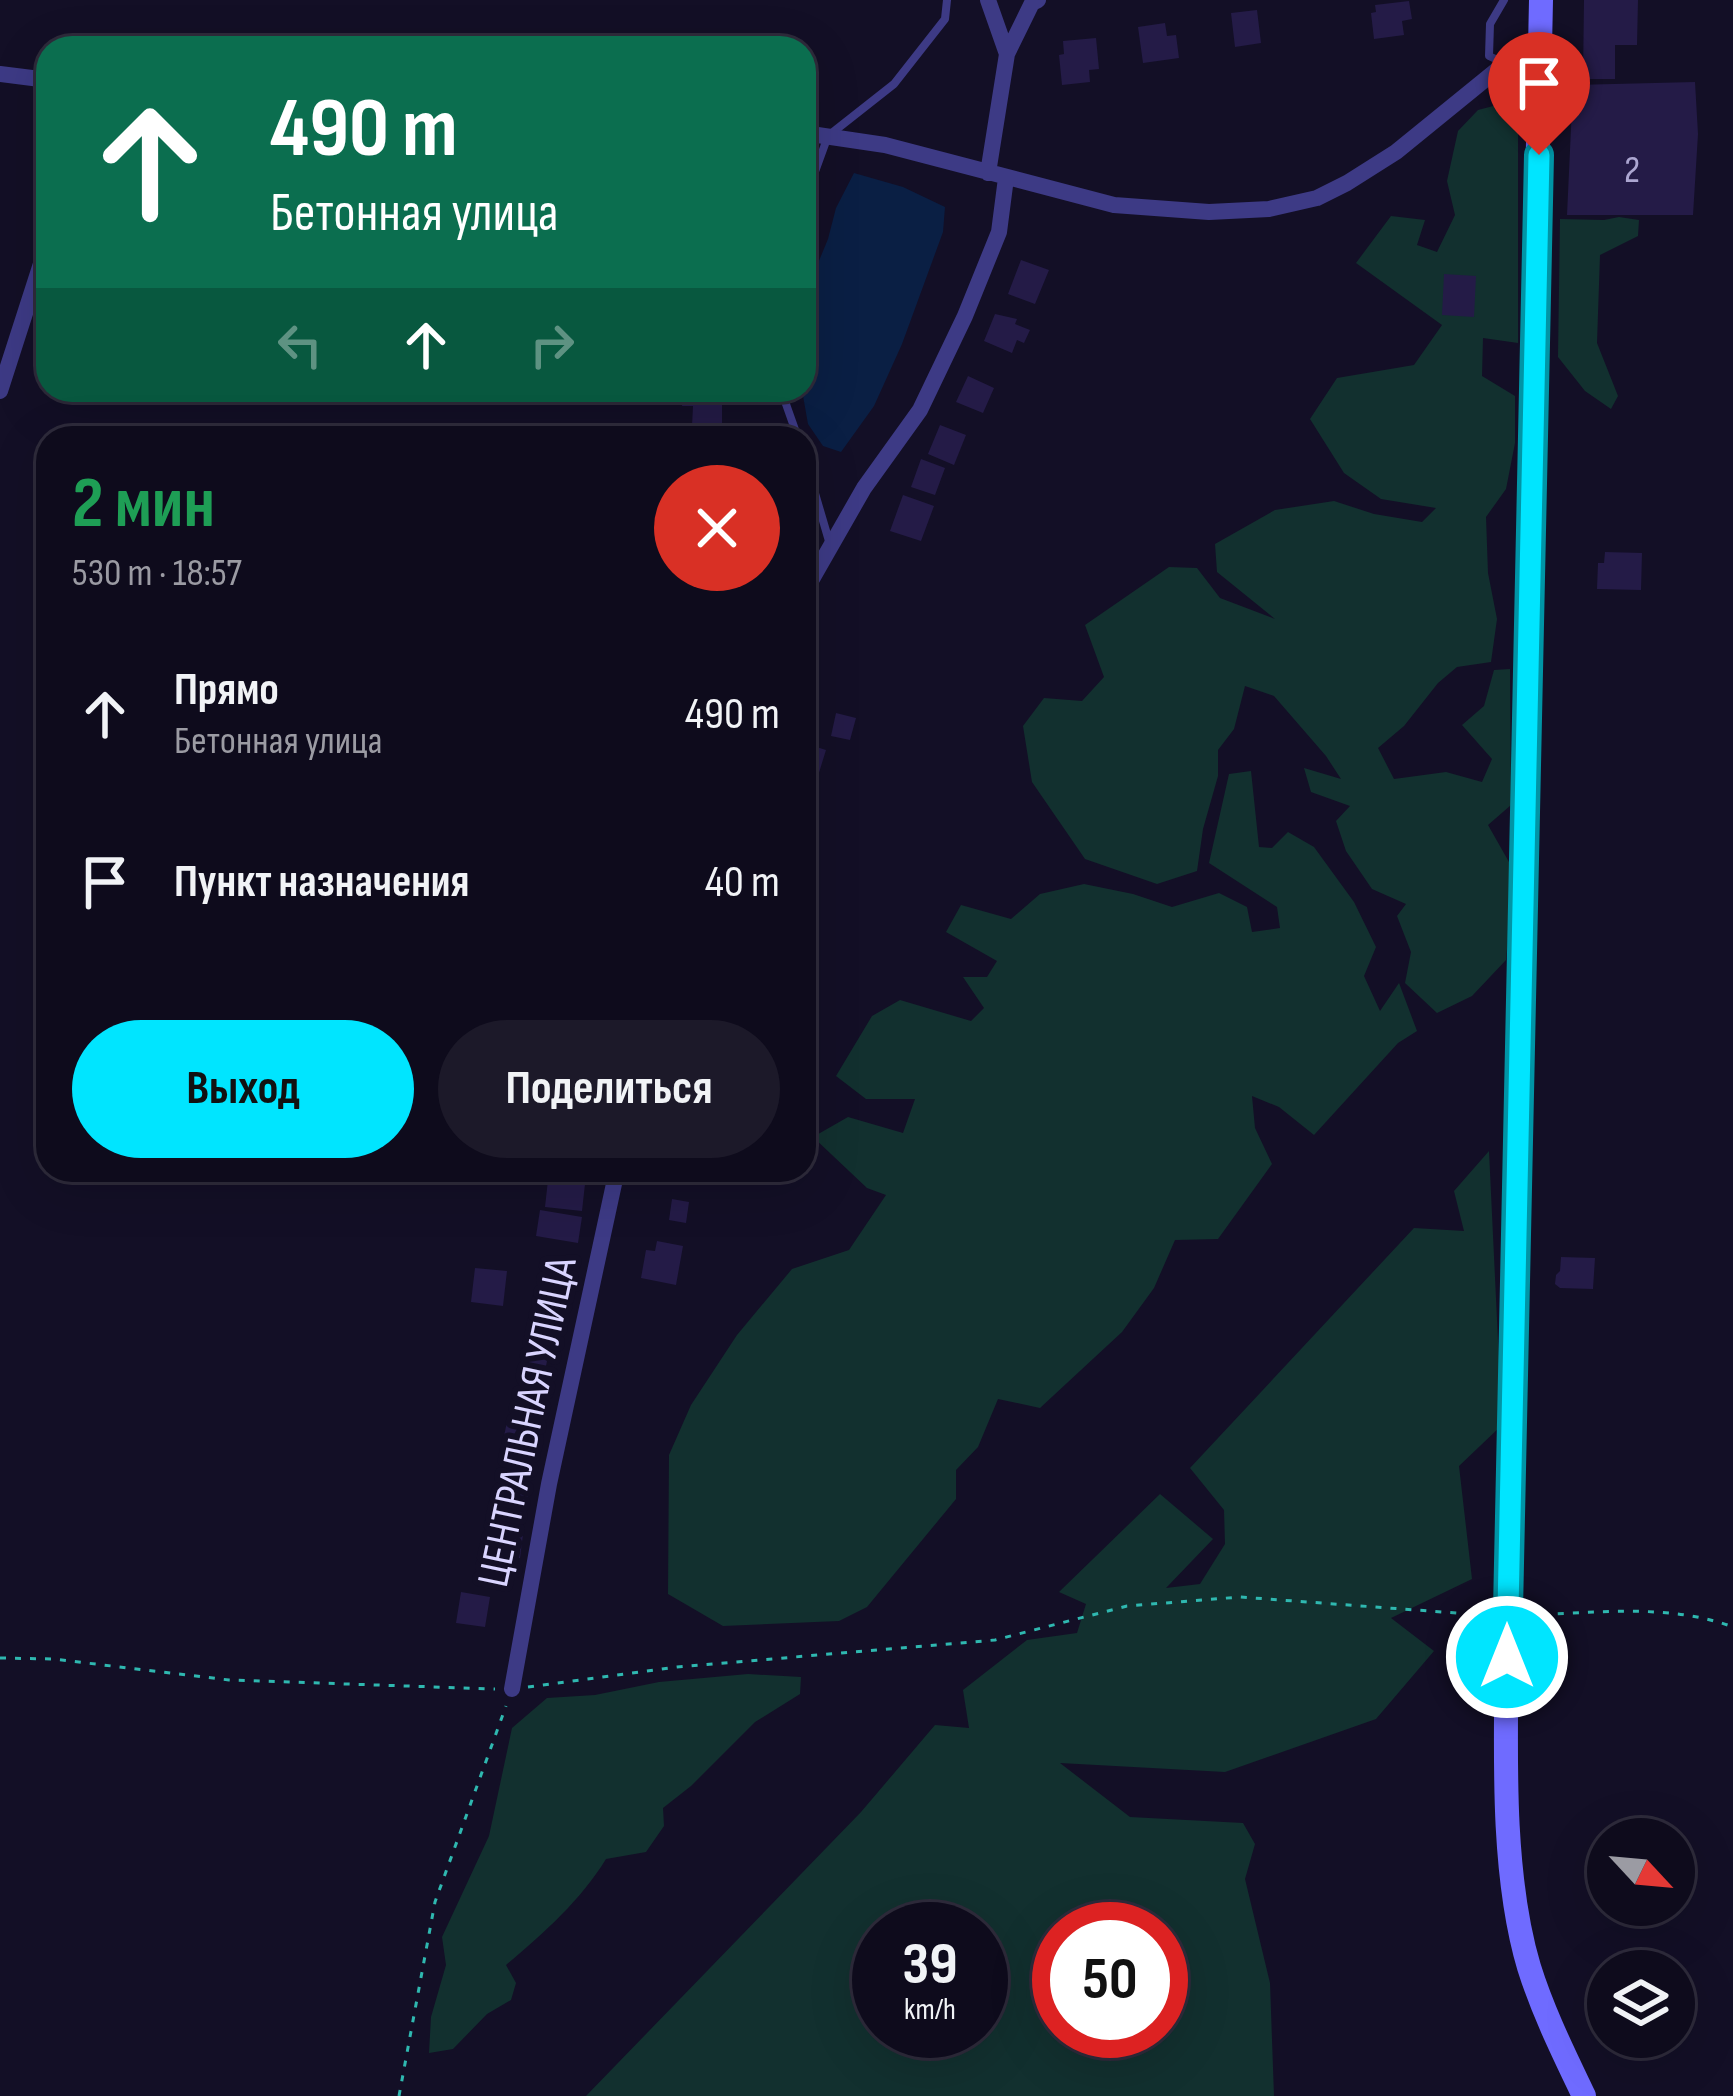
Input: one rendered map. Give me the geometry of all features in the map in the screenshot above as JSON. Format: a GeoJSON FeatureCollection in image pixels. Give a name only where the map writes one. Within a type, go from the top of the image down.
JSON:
{"type":"FeatureCollection","features":[{"type":"Feature","properties":{"kind":"main road"},"geometry":{"type":"LineString","coordinates":[[1541,0],[1507,1615],[1508,1782],[1513,1892],[1529,1966],[1584,2096]]}},
{"type":"Feature","properties":{"kind":"street"},"geometry":{"type":"LineString","coordinates":[[816,572],[864,488],[920,410],[999,232],[997,175],[1006,54],[988,0]]}},
{"type":"Feature","properties":{"kind":"street"},"geometry":{"type":"LineString","coordinates":[[1006,54],[1032,3],[1038,0]]}},
{"type":"Feature","properties":{"kind":"street"},"geometry":{"type":"LineString","coordinates":[[816,135],[885,145],[1114,205],[1269,209],[1317,198],[1347,184],[1396,152],[1541,34]]}},
{"type":"Feature","properties":{"kind":"street"},"geometry":{"type":"LineString","coordinates":[[0,74],[36,78]]}},
{"type":"Feature","properties":{"kind":"street"},"geometry":{"type":"LineString","coordinates":[[0,391],[36,279]]}},
{"type":"Feature","properties":{"kind":"street","name":"ЦЕНТРАЛЬНАЯ УЛИЦА"},"geometry":{"type":"LineString","coordinates":[[512,1689],[549,1484],[613,1182]]}},
{"type":"Feature","properties":{"kind":"lane"},"geometry":{"type":"LineString","coordinates":[[816,168],[827,136],[894,84],[945,19],[947,0]]}},
{"type":"Feature","properties":{"kind":"lane"},"geometry":{"type":"LineString","coordinates":[[1504,0],[1490,24],[1489,56],[1504,63]]}},
{"type":"Feature","properties":{"kind":"lane"},"geometry":{"type":"LineString","coordinates":[[816,496],[831,545]]}},
{"type":"Feature","properties":{"kind":"path"},"geometry":{"type":"LineString","coordinates":[[0,1658],[52,1659],[229,1679],[512,1689],[677,1667],[995,1640],[1127,1606],[1240,1597],[1447,1613],[1652,1612],[1706,1617],[1733,1627]]}},
{"type":"Feature","properties":{"kind":"path"},"geometry":{"type":"LineString","coordinates":[[399,2096],[435,1902],[512,1689]]}},
{"type":"Feature","properties":{"kind":"green space"},"geometry":{"type":"Polygon","coordinates":[[[1501,104],[1518,122],[1518,343],[1483,338],[1482,376],[1515,396],[1515,443],[1506,489],[1486,517],[1488,573],[1497,619],[1491,662],[1457,667],[1378,748],[1394,779],[1446,772],[1482,782],[1492,759],[1462,725],[1484,706],[1494,670],[1510,669],[1511,805],[1488,825],[1509,862],[1506,960],[1472,996],[1437,1013],[1405,983],[1411,952],[1397,916],[1406,904],[1372,889],[1346,851],[1336,821],[1350,806],[1311,792],[1304,768],[1341,779],[1274,696],[1245,686],[1234,729],[1218,750],[1218,776],[1197,871],[1157,884],[1085,859],[1032,782],[1023,726],[1044,698],[1082,701],[1104,677],[1085,625],[1169,567],[1197,568],[1220,598],[1275,619],[1217,572],[1215,544],[1275,510],[1334,501],[1422,522],[1436,508],[1381,499],[1344,473],[1310,419],[1337,378],[1414,365],[1442,325],[1356,263],[1391,216],[1425,220],[1417,245],[1437,252],[1455,215],[1447,181],[1458,131],[1478,110],[1501,104]]]}},
{"type":"Feature","properties":{"kind":"green space"},"geometry":{"type":"Polygon","coordinates":[[[1560,219],[1639,220],[1638,236],[1600,255],[1597,343],[1618,396],[1611,409],[1585,391],[1558,357],[1560,219]]]}},
{"type":"Feature","properties":{"kind":"green space"},"geometry":{"type":"Polygon","coordinates":[[[1251,771],[1259,847],[1272,848],[1288,832],[1314,847],[1354,902],[1376,947],[1364,976],[1380,1011],[1399,983],[1417,1031],[1398,1043],[1314,1135],[1279,1107],[1252,1096],[1255,1128],[1272,1164],[1218,1239],[1175,1240],[1154,1288],[1122,1332],[1040,1408],[998,1399],[978,1447],[956,1470],[956,1499],[867,1607],[839,1621],[723,1626],[668,1594],[669,1455],[691,1405],[737,1335],[792,1269],[849,1250],[886,1195],[867,1188],[816,1140],[816,1135],[848,1117],[903,1133],[915,1099],[866,1099],[836,1076],[872,1016],[900,1000],[971,1021],[984,1008],[963,977],[987,977],[997,961],[946,932],[961,905],[1011,919],[1040,894],[1084,884],[1172,907],[1219,893],[1247,907],[1252,932],[1280,928],[1277,907],[1209,863],[1229,774],[1251,771]]]}},
{"type":"Feature","properties":{"kind":"green space"},"geometry":{"type":"Polygon","coordinates":[[[1489,1151],[1502,1425],[1459,1466],[1472,1579],[1391,1618],[1434,1651],[1376,1719],[1225,1772],[1060,1763],[1130,1817],[1243,1823],[1255,1844],[1245,1879],[1270,1983],[1274,2096],[586,2096],[861,1812],[935,1725],[969,1728],[963,1690],[1027,1640],[1077,1633],[1086,1604],[1059,1592],[1160,1494],[1213,1539],[1166,1588],[1200,1584],[1225,1544],[1224,1510],[1190,1468],[1414,1228],[1464,1231],[1454,1191],[1489,1151]]]}},
{"type":"Feature","properties":{"kind":"green space"},"geometry":{"type":"Polygon","coordinates":[[[748,1674],[801,1677],[800,1694],[755,1722],[663,1808],[664,1826],[646,1852],[606,1859],[573,1903],[506,1965],[516,1983],[511,2000],[487,2014],[453,2049],[429,2053],[431,2017],[446,1965],[442,1937],[489,1836],[512,1728],[547,1698],[748,1674]]]}},
{"type":"Feature","properties":{"kind":"water"},"geometry":{"type":"Polygon","coordinates":[[[854,173],[903,187],[945,207],[943,232],[902,344],[874,406],[841,452],[823,446],[816,426],[808,424],[804,402],[816,402],[816,268],[836,208],[854,173]]]}},
{"type":"Feature","properties":{"kind":"building"},"geometry":{"type":"Polygon","coordinates":[[[1584,0],[1638,0],[1637,45],[1615,45],[1615,79],[1583,79],[1584,0]]]}},
{"type":"Feature","properties":{"kind":"building"},"geometry":{"type":"Polygon","coordinates":[[[1409,1],[1412,19],[1402,21],[1404,35],[1374,39],[1371,13],[1376,12],[1375,5],[1409,1]]]}},
{"type":"Feature","properties":{"kind":"building"},"geometry":{"type":"Polygon","coordinates":[[[1257,10],[1261,43],[1235,47],[1231,13],[1257,10]]]}},
{"type":"Feature","properties":{"kind":"building"},"geometry":{"type":"Polygon","coordinates":[[[1165,23],[1167,36],[1176,35],[1179,58],[1143,63],[1138,27],[1165,23]]]}},
{"type":"Feature","properties":{"kind":"building"},"geometry":{"type":"Polygon","coordinates":[[[1096,38],[1099,69],[1089,70],[1090,82],[1062,85],[1059,55],[1064,54],[1063,41],[1096,38]]]}},
{"type":"Feature","properties":{"kind":"building"},"geometry":{"type":"Polygon","coordinates":[[[1695,82],[1698,134],[1693,215],[1567,215],[1573,85],[1695,82]]]}},
{"type":"Feature","properties":{"kind":"building"},"geometry":{"type":"Polygon","coordinates":[[[1021,260],[1049,270],[1035,304],[1008,294],[1021,260]]]}},
{"type":"Feature","properties":{"kind":"building"},"geometry":{"type":"Polygon","coordinates":[[[1444,274],[1476,276],[1474,317],[1442,315],[1444,274]]]}},
{"type":"Feature","properties":{"kind":"building"},"geometry":{"type":"Polygon","coordinates":[[[995,314],[1017,319],[1015,324],[1030,330],[1024,343],[1017,340],[1012,353],[984,341],[995,314]]]}},
{"type":"Feature","properties":{"kind":"building"},"geometry":{"type":"Polygon","coordinates":[[[968,376],[994,388],[983,413],[956,402],[968,376]]]}},
{"type":"Feature","properties":{"kind":"building"},"geometry":{"type":"Polygon","coordinates":[[[682,402],[722,402],[722,426],[692,426],[693,406],[682,406],[682,402]]]}},
{"type":"Feature","properties":{"kind":"building"},"geometry":{"type":"Polygon","coordinates":[[[940,425],[966,435],[954,465],[928,454],[940,425]]]}},
{"type":"Feature","properties":{"kind":"building"},"geometry":{"type":"Polygon","coordinates":[[[921,459],[945,468],[935,495],[911,487],[921,459]]]}},
{"type":"Feature","properties":{"kind":"building"},"geometry":{"type":"Polygon","coordinates":[[[903,495],[934,506],[921,541],[890,531],[903,495]]]}},
{"type":"Feature","properties":{"kind":"building"},"geometry":{"type":"Polygon","coordinates":[[[1605,552],[1642,553],[1641,590],[1597,589],[1598,563],[1604,563],[1605,552]]]}},
{"type":"Feature","properties":{"kind":"building"},"geometry":{"type":"Polygon","coordinates":[[[836,713],[856,718],[850,740],[831,736],[836,713]]]}},
{"type":"Feature","properties":{"kind":"building"},"geometry":{"type":"Polygon","coordinates":[[[816,747],[826,750],[816,775],[816,747]]]}},
{"type":"Feature","properties":{"kind":"building"},"geometry":{"type":"Polygon","coordinates":[[[548,1182],[585,1184],[582,1211],[545,1207],[548,1182]]]}},
{"type":"Feature","properties":{"kind":"building"},"geometry":{"type":"Polygon","coordinates":[[[672,1199],[689,1202],[686,1223],[669,1220],[672,1199]]]}},
{"type":"Feature","properties":{"kind":"building"},"geometry":{"type":"Polygon","coordinates":[[[540,1210],[582,1217],[578,1243],[536,1236],[540,1210]]]}},
{"type":"Feature","properties":{"kind":"building"},"geometry":{"type":"Polygon","coordinates":[[[657,1241],[683,1246],[676,1285],[641,1278],[646,1250],[655,1251],[657,1241]]]}},
{"type":"Feature","properties":{"kind":"building"},"geometry":{"type":"Polygon","coordinates":[[[1561,1257],[1595,1258],[1593,1289],[1555,1284],[1561,1257]]]}},
{"type":"Feature","properties":{"kind":"building"},"geometry":{"type":"Polygon","coordinates":[[[475,1268],[507,1271],[503,1306],[471,1302],[475,1268]]]}},
{"type":"Feature","properties":{"kind":"building"},"geometry":{"type":"Polygon","coordinates":[[[525,1346],[549,1351],[543,1381],[519,1376],[525,1346]]]}},
{"type":"Feature","properties":{"kind":"building"},"geometry":{"type":"Polygon","coordinates":[[[508,1417],[539,1425],[534,1449],[503,1441],[508,1417]]]}},
{"type":"Feature","properties":{"kind":"building"},"geometry":{"type":"Polygon","coordinates":[[[505,1487],[529,1491],[525,1515],[501,1512],[505,1487]]]}},
{"type":"Feature","properties":{"kind":"building"},"geometry":{"type":"Polygon","coordinates":[[[502,1531],[523,1534],[520,1558],[499,1556],[502,1531]]]}},
{"type":"Feature","properties":{"kind":"building"},"geometry":{"type":"Polygon","coordinates":[[[461,1592],[490,1597],[485,1627],[456,1623],[461,1592]]]}},
{"type":"Feature","properties":{"kind":"route"},"geometry":{"type":"LineString","coordinates":[[1507,1657],[1539,155]]}}]}
